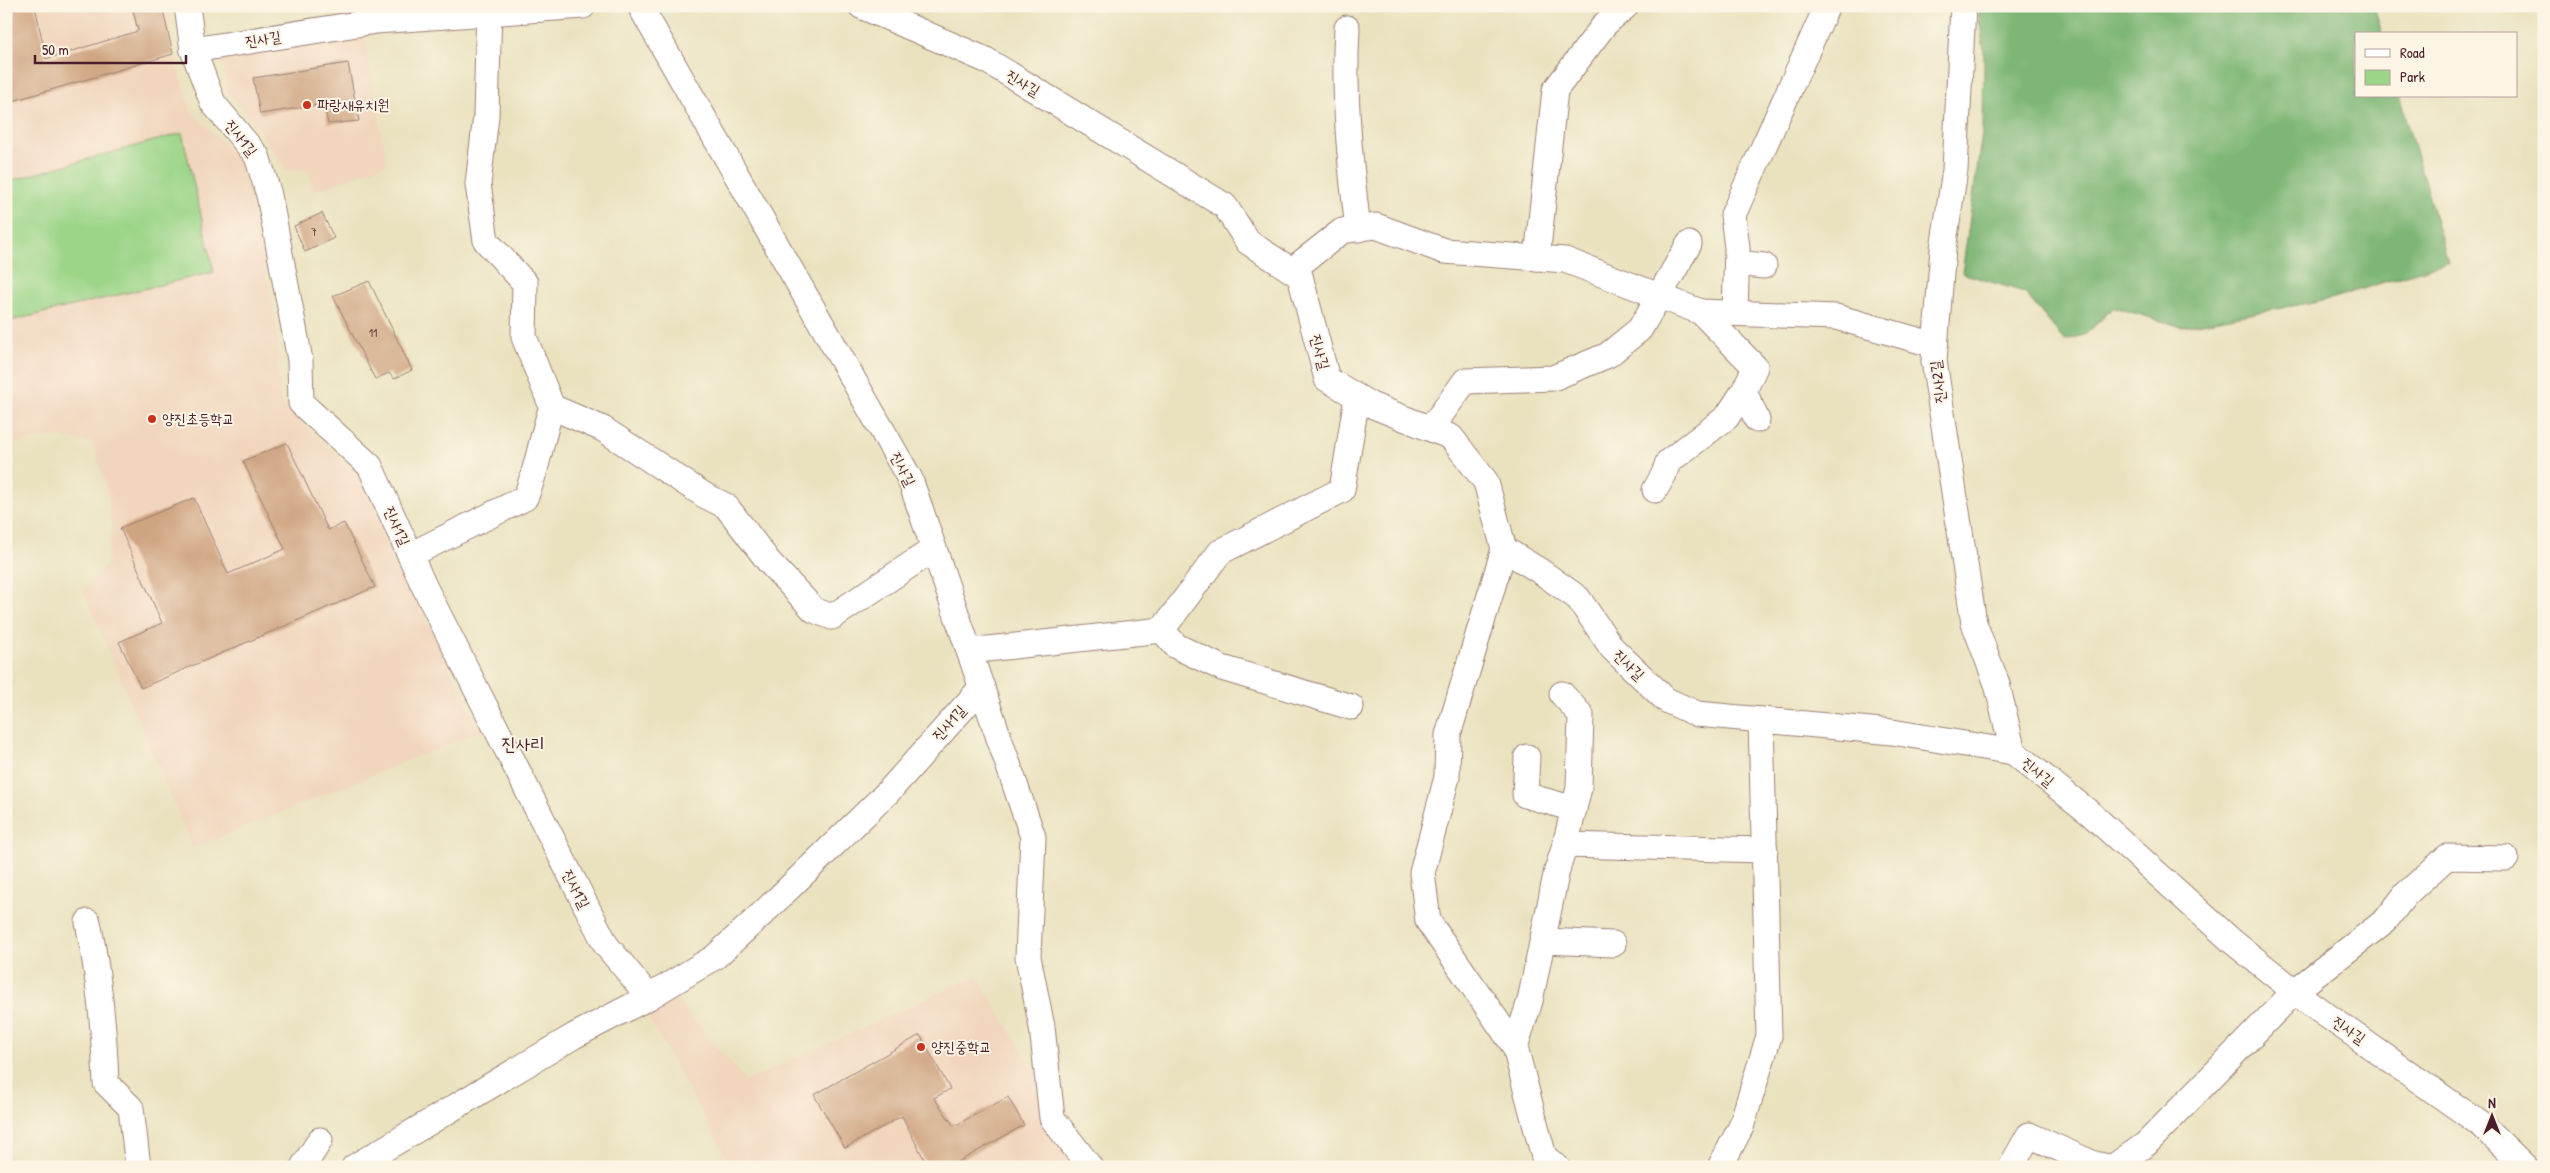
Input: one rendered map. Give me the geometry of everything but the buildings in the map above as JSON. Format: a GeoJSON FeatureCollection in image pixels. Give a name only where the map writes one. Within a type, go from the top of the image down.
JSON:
{"type":"FeatureCollection","features":[{"type":"Feature","properties":{"kind":"street"},"geometry":{"type":"LineString","coordinates":[[187,6],[194,50]]}},
{"type":"Feature","properties":{"kind":"street","name":"진사길"},"geometry":{"type":"LineString","coordinates":[[194,50],[369,14],[583,6]]}},
{"type":"Feature","properties":{"kind":"street","name":"진사길"},"geometry":{"type":"LineString","coordinates":[[640,6],[910,479],[1033,837],[1028,957],[1042,1027],[1052,1118],[1090,1167]]}},
{"type":"Feature","properties":{"kind":"street","name":"진사길"},"geometry":{"type":"LineString","coordinates":[[861,6],[986,60],[1225,206],[1248,242],[1300,276],[1327,379],[1371,405],[1451,437],[1486,482],[1504,549],[1540,571],[1578,598],[1612,648],[1666,700],[1697,714],[1892,732],[2012,752],[2091,814],[2233,942],[2295,991],[2482,1125],[2525,1167]]}},
{"type":"Feature","properties":{"kind":"street"},"geometry":{"type":"LineString","coordinates":[[1536,258],[1555,90],[1605,24],[1626,6]]}},
{"type":"Feature","properties":{"kind":"street"},"geometry":{"type":"LineString","coordinates":[[1735,313],[1736,263],[1733,215],[1828,6]]}},
{"type":"Feature","properties":{"kind":"street","name":"진사2길"},"geometry":{"type":"LineString","coordinates":[[1963,6],[1955,170],[1943,249],[1934,361],[1974,623],[1997,684],[2012,752]]}},
{"type":"Feature","properties":{"kind":"street"},"geometry":{"type":"LineString","coordinates":[[410,555],[525,498],[534,479],[544,432],[552,407],[524,337],[525,283],[486,240],[478,184],[486,116],[490,10]]}},
{"type":"Feature","properties":{"kind":"street"},"geometry":{"type":"LineString","coordinates":[[1346,28],[1347,128],[1358,229]]}},
{"type":"Feature","properties":{"kind":"street","name":"진사1길"},"geometry":{"type":"LineString","coordinates":[[194,50],[213,103],[257,156],[267,187],[300,360],[301,403],[370,466],[410,555],[489,719],[606,945],[649,997]]}},
{"type":"Feature","properties":{"kind":"street"},"geometry":{"type":"LineString","coordinates":[[1292,270],[1342,231],[1376,226],[1444,251],[1565,260],[1701,312],[1836,317],[1935,345]]}},
{"type":"Feature","properties":{"kind":"street"},"geometry":{"type":"LineString","coordinates":[[1434,430],[1437,420],[1465,382],[1553,378],[1608,355],[1640,329],[1658,294],[1689,244]]}},
{"type":"Feature","properties":{"kind":"street"},"geometry":{"type":"LineString","coordinates":[[1736,263],[1764,266]]}},
{"type":"Feature","properties":{"kind":"street"},"geometry":{"type":"LineString","coordinates":[[1655,490],[1668,462],[1726,418],[1744,391],[1755,367],[1701,312]]}},
{"type":"Feature","properties":{"kind":"street"},"geometry":{"type":"LineString","coordinates":[[1744,391],[1757,420]]}},
{"type":"Feature","properties":{"kind":"street"},"geometry":{"type":"LineString","coordinates":[[969,651],[1162,630],[1220,552],[1342,490],[1357,397]]}},
{"type":"Feature","properties":{"kind":"street"},"geometry":{"type":"LineString","coordinates":[[552,407],[603,429],[704,494],[726,506],[769,562],[814,610],[832,617],[934,549]]}},
{"type":"Feature","properties":{"kind":"street"},"geometry":{"type":"LineString","coordinates":[[1504,549],[1448,735],[1447,777],[1422,873],[1428,921],[1515,1047],[1544,1157],[1557,1167]]}},
{"type":"Feature","properties":{"kind":"street"},"geometry":{"type":"LineString","coordinates":[[1162,630],[1176,646],[1222,668],[1351,707]]}},
{"type":"Feature","properties":{"kind":"street","name":"진사1길"},"geometry":{"type":"LineString","coordinates":[[354,1167],[574,1036],[649,997],[715,957],[889,790],[982,687]]}},
{"type":"Feature","properties":{"kind":"street"},"geometry":{"type":"LineString","coordinates":[[1515,1047],[1530,1002],[1544,941],[1556,870],[1565,845],[1579,788],[1581,715],[1562,694]]}},
{"type":"Feature","properties":{"kind":"street"},"geometry":{"type":"LineString","coordinates":[[1720,1167],[1741,1127],[1769,1036],[1761,720]]}},
{"type":"Feature","properties":{"kind":"street"},"geometry":{"type":"LineString","coordinates":[[1526,756],[1526,795],[1574,809]]}},
{"type":"Feature","properties":{"kind":"street"},"geometry":{"type":"LineString","coordinates":[[1565,845],[1765,850]]}},
{"type":"Feature","properties":{"kind":"street"},"geometry":{"type":"LineString","coordinates":[[2114,1167],[2146,1144],[2295,991],[2386,920],[2406,894],[2447,857],[2506,858]]}},
{"type":"Feature","properties":{"kind":"street"},"geometry":{"type":"LineString","coordinates":[[88,922],[97,965],[104,1036],[106,1083],[131,1108],[138,1167]]}},
{"type":"Feature","properties":{"kind":"street"},"geometry":{"type":"LineString","coordinates":[[1544,941],[1613,944]]}},
{"type":"Feature","properties":{"kind":"street"},"geometry":{"type":"LineString","coordinates":[[2011,1167],[2029,1135],[2094,1164],[2109,1167]]}},
{"type":"Feature","properties":{"kind":"street"},"geometry":{"type":"LineString","coordinates":[[303,1167],[320,1140]]}},
{"type":"Feature","properties":{"kind":"shaded area","name":"양진초등학교"},"geometry":{"type":"Polygon","coordinates":[[[6,6],[169,6],[175,59],[191,111],[242,163],[276,321],[280,402],[360,477],[408,584],[481,731],[193,848],[83,590],[107,564],[112,527],[107,491],[93,442],[51,436],[6,446],[6,6]]]}},
{"type":"Feature","properties":{"kind":"shaded area","name":"파랑새유치원"},"geometry":{"type":"Polygon","coordinates":[[[363,29],[387,164],[313,191],[309,171],[285,170],[250,117],[227,92],[221,52],[363,29]]]}},
{"type":"Feature","properties":{"kind":"shaded area","name":"양진중학교"},"geometry":{"type":"Polygon","coordinates":[[[977,976],[1092,1167],[732,1167],[645,1012],[674,997],[746,1081],[977,976]]]}},
{"type":"Feature","properties":{"kind":"green space"},"geometry":{"type":"Polygon","coordinates":[[[1977,6],[2374,6],[2381,32],[2355,32],[2355,98],[2400,98],[2448,262],[2334,298],[2182,327],[2114,307],[2086,334],[2065,341],[2024,292],[1962,273],[1983,127],[1984,51],[1977,6]]]}},
{"type":"Feature","properties":{"kind":"green space"},"geometry":{"type":"Polygon","coordinates":[[[182,133],[214,272],[6,322],[6,182],[182,133]]]}},
{"type":"Feature","properties":{"kind":"place","name":"파랑새유치원"},"geometry":{"type":"Point","coordinates":[307,105]}},
{"type":"Feature","properties":{"kind":"place","name":"양진초등학교"},"geometry":{"type":"Point","coordinates":[152,419]}},
{"type":"Feature","properties":{"kind":"place","name":"양진중학교"},"geometry":{"type":"Point","coordinates":[921,1047]}},
{"type":"Feature","properties":{"kind":"district","name":"진사리"},"geometry":{"type":"Point","coordinates":[523,744]}}]}
